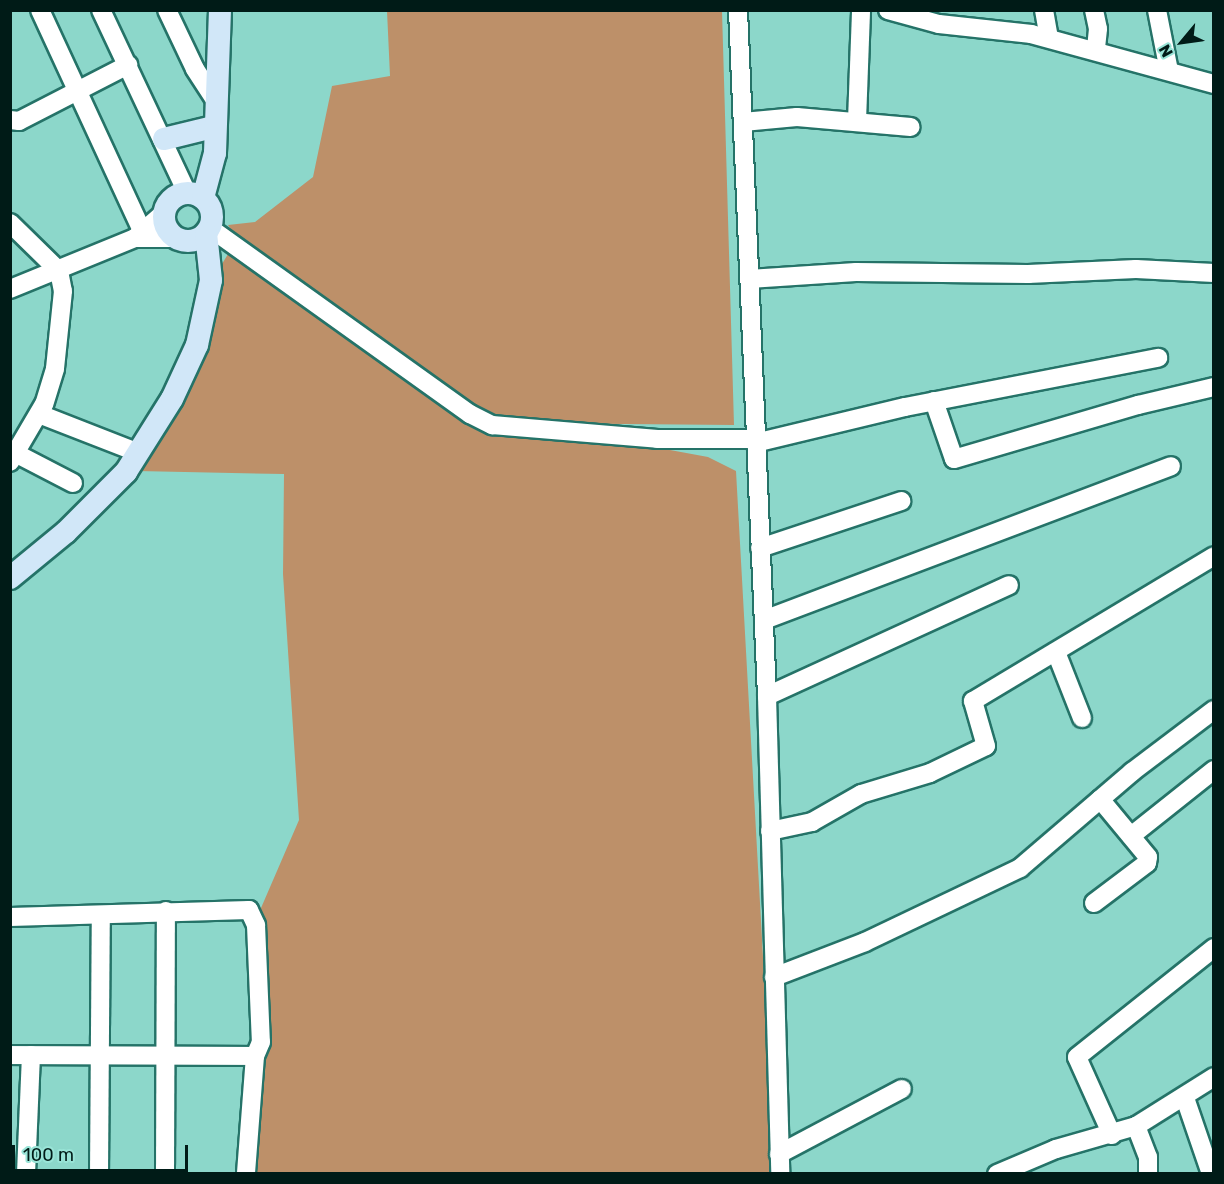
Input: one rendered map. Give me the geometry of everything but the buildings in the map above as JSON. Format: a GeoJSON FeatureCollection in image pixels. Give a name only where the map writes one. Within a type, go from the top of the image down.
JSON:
{"type":"FeatureCollection","features":[{"type":"Feature","properties":{"kind":"main road"},"geometry":{"type":"LineString","coordinates":[[208,230],[191,241],[175,238],[164,223],[164,213],[171,199],[195,195],[211,179],[215,153],[213,128],[220,10]]}},
{"type":"Feature","properties":{"kind":"main road"},"geometry":{"type":"LineString","coordinates":[[164,139],[213,128]]}},
{"type":"Feature","properties":{"kind":"main road"},"geometry":{"type":"LineString","coordinates":[[10,578],[66,532],[139,453],[172,399],[197,345],[211,280],[208,230],[212,211],[195,195]]}},
{"type":"Feature","properties":{"kind":"street"},"geometry":{"type":"LineString","coordinates":[[40,10],[139,234]]}},
{"type":"Feature","properties":{"kind":"street"},"geometry":{"type":"LineString","coordinates":[[101,10],[164,139],[195,195]]}},
{"type":"Feature","properties":{"kind":"street"},"geometry":{"type":"LineString","coordinates":[[167,10],[195,69],[215,99]]}},
{"type":"Feature","properties":{"kind":"street"},"geometry":{"type":"LineString","coordinates":[[738,10],[767,696],[780,1173]]}},
{"type":"Feature","properties":{"kind":"street"},"geometry":{"type":"LineString","coordinates":[[857,122],[861,10]]}},
{"type":"Feature","properties":{"kind":"street"},"geometry":{"type":"LineString","coordinates":[[888,10],[939,24],[1049,38],[1214,84]]}},
{"type":"Feature","properties":{"kind":"street"},"geometry":{"type":"LineString","coordinates":[[1044,10],[1049,38]]}},
{"type":"Feature","properties":{"kind":"street"},"geometry":{"type":"LineString","coordinates":[[1094,10],[1098,29],[1095,49]]}},
{"type":"Feature","properties":{"kind":"street"},"geometry":{"type":"LineString","coordinates":[[1157,10],[1169,71]]}},
{"type":"Feature","properties":{"kind":"street"},"geometry":{"type":"LineString","coordinates":[[10,120],[19,121],[128,65]]}},
{"type":"Feature","properties":{"kind":"street"},"geometry":{"type":"LineString","coordinates":[[743,122],[797,117],[911,127]]}},
{"type":"Feature","properties":{"kind":"street"},"geometry":{"type":"LineString","coordinates":[[10,289],[59,271],[139,234],[164,213]]}},
{"type":"Feature","properties":{"kind":"street"},"geometry":{"type":"LineString","coordinates":[[10,223],[59,271],[63,291],[55,369],[39,414],[14,458],[73,483]]}},
{"type":"Feature","properties":{"kind":"street"},"geometry":{"type":"LineString","coordinates":[[208,230],[470,414],[492,425],[657,439],[755,441],[934,401],[1158,358]]}},
{"type":"Feature","properties":{"kind":"street"},"geometry":{"type":"LineString","coordinates":[[139,234],[175,238]]}},
{"type":"Feature","properties":{"kind":"street"},"geometry":{"type":"LineString","coordinates":[[749,279],[856,272],[1028,274],[1136,269],[1214,273]]}},
{"type":"Feature","properties":{"kind":"street"},"geometry":{"type":"LineString","coordinates":[[934,401],[954,459],[1138,405],[1214,387]]}},
{"type":"Feature","properties":{"kind":"street"},"geometry":{"type":"LineString","coordinates":[[39,414],[139,453]]}},
{"type":"Feature","properties":{"kind":"street"},"geometry":{"type":"LineString","coordinates":[[764,620],[1172,466]]}},
{"type":"Feature","properties":{"kind":"street"},"geometry":{"type":"LineString","coordinates":[[760,548],[901,501]]}},
{"type":"Feature","properties":{"kind":"street"},"geometry":{"type":"LineString","coordinates":[[770,831],[812,822],[861,794],[930,773],[986,746],[973,701],[1214,555]]}},
{"type":"Feature","properties":{"kind":"street"},"geometry":{"type":"LineString","coordinates":[[767,696],[1009,585]]}},
{"type":"Feature","properties":{"kind":"street"},"geometry":{"type":"LineString","coordinates":[[1056,652],[1082,718]]}},
{"type":"Feature","properties":{"kind":"street"},"geometry":{"type":"LineString","coordinates":[[774,976],[865,942],[995,883],[1020,868],[1100,799],[1214,710]]}},
{"type":"Feature","properties":{"kind":"street"},"geometry":{"type":"LineString","coordinates":[[1131,836],[1214,770]]}},
{"type":"Feature","properties":{"kind":"street"},"geometry":{"type":"LineString","coordinates":[[1094,903],[1147,863],[1148,858],[1100,799]]}},
{"type":"Feature","properties":{"kind":"street"},"geometry":{"type":"LineString","coordinates":[[10,917],[249,910],[254,916],[261,1042],[255,1056],[246,1173]]}},
{"type":"Feature","properties":{"kind":"street"},"geometry":{"type":"LineString","coordinates":[[165,1173],[168,1054],[166,911]]}},
{"type":"Feature","properties":{"kind":"street"},"geometry":{"type":"LineString","coordinates":[[99,1173],[97,1054],[101,915]]}},
{"type":"Feature","properties":{"kind":"street"},"geometry":{"type":"LineString","coordinates":[[1112,1135],[1077,1057],[1214,948]]}},
{"type":"Feature","properties":{"kind":"street"},"geometry":{"type":"LineString","coordinates":[[10,1055],[255,1056]]}},
{"type":"Feature","properties":{"kind":"street"},"geometry":{"type":"LineString","coordinates":[[26,1173],[31,1055]]}},
{"type":"Feature","properties":{"kind":"street"},"geometry":{"type":"LineString","coordinates":[[1008,1171],[1056,1149],[1112,1135],[1136,1126],[1185,1098],[1214,1077]]}},
{"type":"Feature","properties":{"kind":"street"},"geometry":{"type":"LineString","coordinates":[[779,1154],[902,1089]]}},
{"type":"Feature","properties":{"kind":"street"},"geometry":{"type":"LineString","coordinates":[[1185,1098],[1211,1173]]}},
{"type":"Feature","properties":{"kind":"street"},"geometry":{"type":"LineString","coordinates":[[1136,1126],[1148,1157],[1148,1173]]}},
{"type":"Feature","properties":{"kind":"shaded area"},"geometry":{"type":"Polygon","coordinates":[[[387,11],[722,11],[734,425],[516,423],[478,411],[237,239],[228,225],[255,222],[313,177],[332,86],[390,76],[387,11]]]}},
{"type":"Feature","properties":{"kind":"shaded area"},"geometry":{"type":"Polygon","coordinates":[[[228,254],[490,434],[670,450],[708,457],[736,471],[775,1173],[255,1173],[261,908],[299,820],[283,574],[284,474],[137,471],[204,359],[219,269],[228,254]]]}}]}
